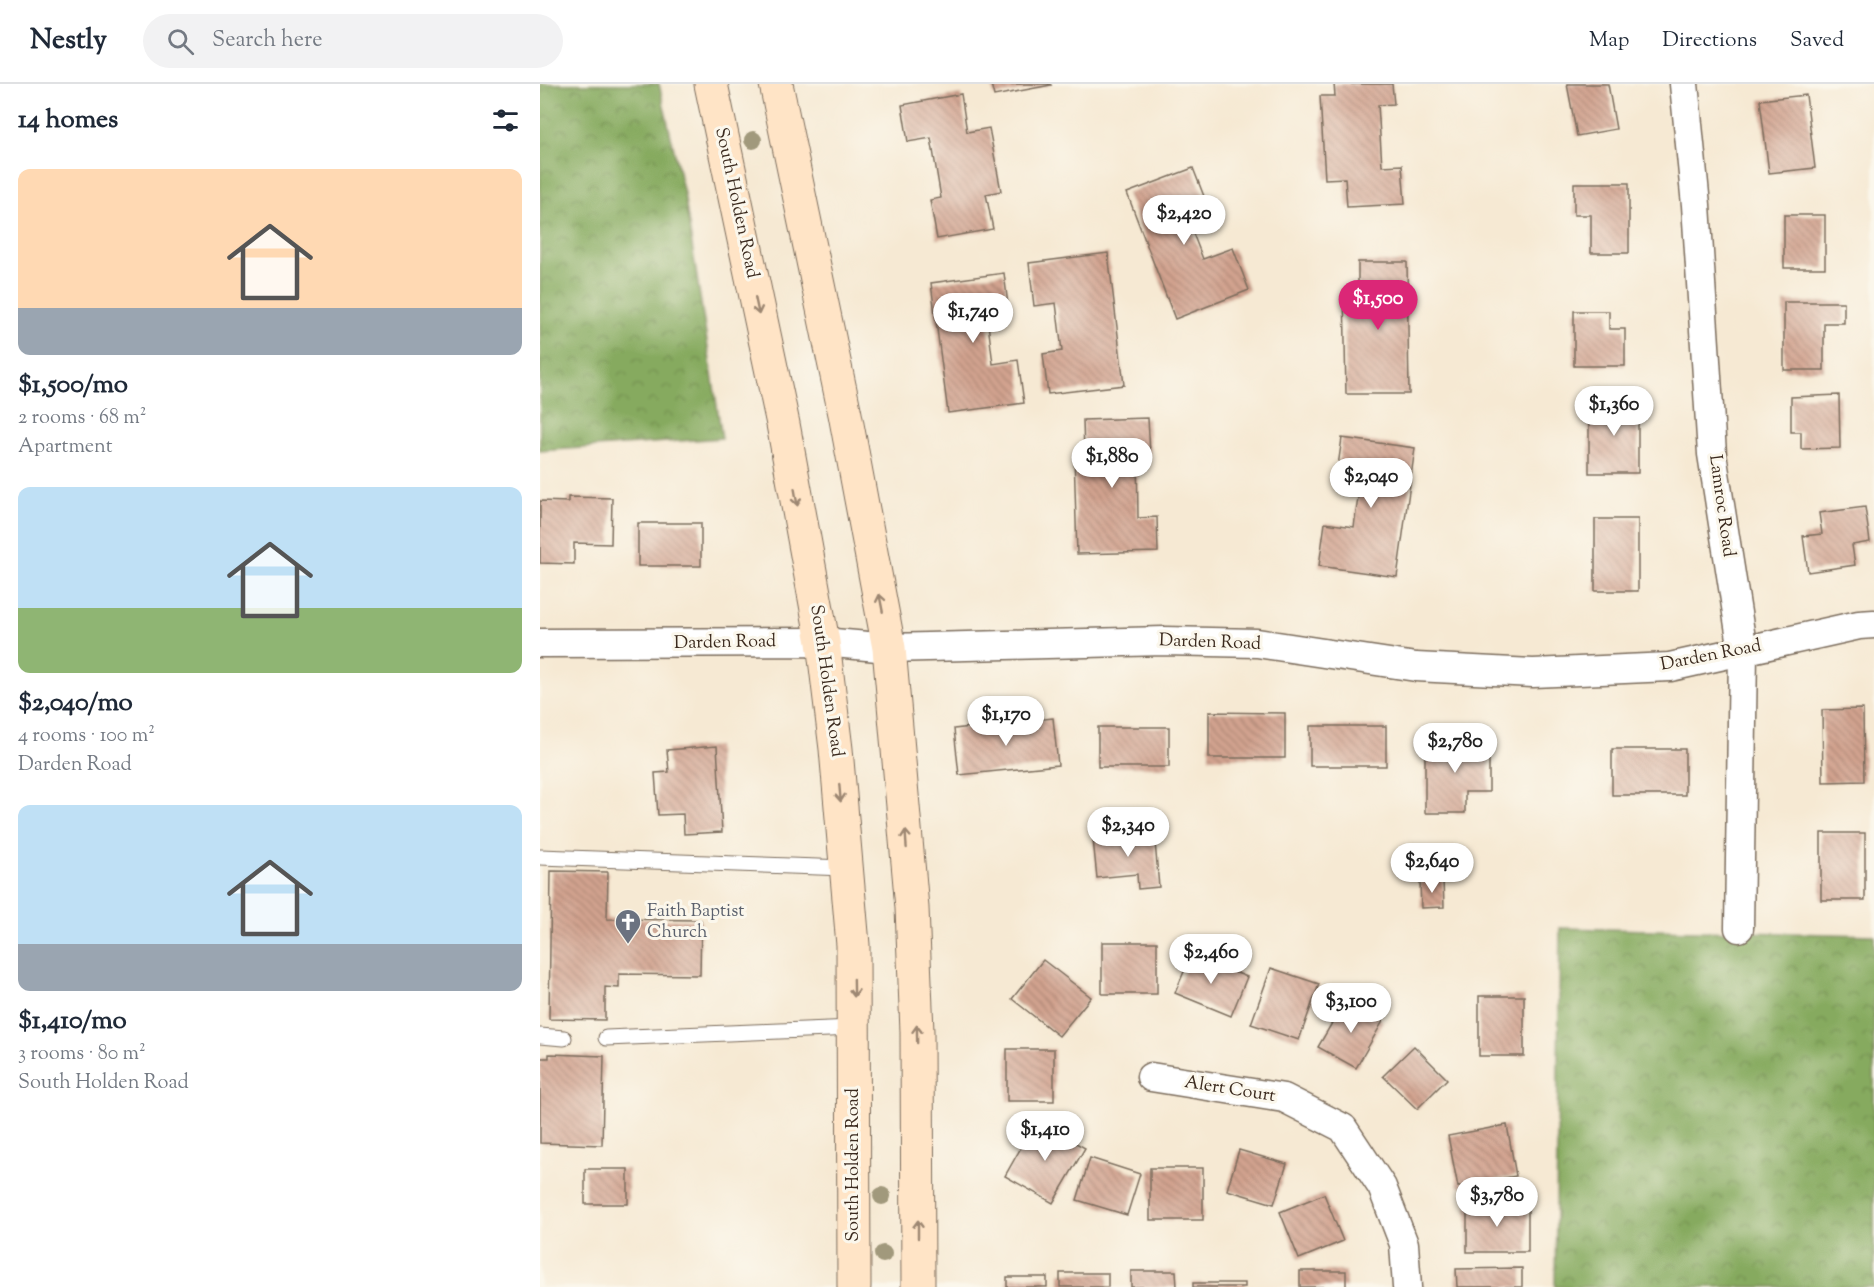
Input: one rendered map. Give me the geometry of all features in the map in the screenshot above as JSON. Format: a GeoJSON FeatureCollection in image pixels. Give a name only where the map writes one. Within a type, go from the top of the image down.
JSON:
{"type":"FeatureCollection","features":[{"type":"Feature","properties":{"kind":"main road","name":"South Holden Road"},"geometry":{"type":"LineString","coordinates":[[711,84],[783,423],[823,642],[836,749],[853,945],[854,1287]]}},
{"type":"Feature","properties":{"kind":"main road"},"geometry":{"type":"LineString","coordinates":[[776,84],[845,414],[889,648],[912,908],[917,1032],[918,1287]]}},
{"type":"Feature","properties":{"kind":"street","name":"Lamroc Road"},"geometry":{"type":"LineString","coordinates":[[1684,84],[1696,205],[1712,454],[1743,651],[1739,928]]}},
{"type":"Feature","properties":{"kind":"street","name":"Darden Road"},"geometry":{"type":"LineString","coordinates":[[540,643],[823,642],[889,648],[1164,641],[1257,643],[1416,667],[1533,673],[1670,667],[1859,625],[1874,624]]}},
{"type":"Feature","properties":{"kind":"street","name":"Alert Court"},"geometry":{"type":"LineString","coordinates":[[1151,1077],[1284,1098],[1343,1128],[1382,1187],[1404,1244],[1407,1287]]}},
{"type":"Feature","properties":{"kind":"lane"},"geometry":{"type":"LineString","coordinates":[[540,857],[846,868]]}},
{"type":"Feature","properties":{"kind":"lane"},"geometry":{"type":"LineString","coordinates":[[606,1038],[854,1028]]}},
{"type":"Feature","properties":{"kind":"lane"},"geometry":{"type":"LineString","coordinates":[[540,1036],[564,1038]]}},
{"type":"Feature","properties":{"kind":"green space"},"geometry":{"type":"Polygon","coordinates":[[[540,84],[659,84],[684,194],[722,438],[540,451],[540,84]]]}},
{"type":"Feature","properties":{"kind":"green space"},"geometry":{"type":"Polygon","coordinates":[[[1560,928],[1874,935],[1874,1287],[1555,1287],[1560,928]]]}},
{"type":"Feature","properties":{"kind":"building"},"geometry":{"type":"Polygon","coordinates":[[[991,84],[1050,84],[1051,85],[994,96],[991,84]]]}},
{"type":"Feature","properties":{"kind":"building"},"geometry":{"type":"Polygon","coordinates":[[[1334,84],[1392,84],[1394,104],[1378,105],[1382,166],[1402,165],[1405,204],[1347,207],[1345,178],[1325,179],[1320,96],[1335,96],[1334,84]]]}},
{"type":"Feature","properties":{"kind":"building"},"geometry":{"type":"Polygon","coordinates":[[[1567,84],[1608,84],[1616,129],[1577,136],[1567,84]]]}},
{"type":"Feature","properties":{"kind":"building"},"geometry":{"type":"Polygon","coordinates":[[[961,94],[967,132],[989,128],[1001,191],[986,194],[993,229],[937,239],[930,200],[941,198],[931,138],[908,142],[902,105],[961,94]]]}},
{"type":"Feature","properties":{"kind":"building"},"geometry":{"type":"Polygon","coordinates":[[[1806,95],[1815,168],[1769,173],[1760,100],[1806,95]]]}},
{"type":"Feature","properties":{"kind":"building"},"geometry":{"type":"Polygon","coordinates":[[[1193,168],[1207,204],[1185,213],[1203,259],[1233,248],[1249,290],[1175,319],[1127,193],[1193,168]]]}},
{"type":"Feature","properties":{"kind":"building"},"geometry":{"type":"Polygon","coordinates":[[[1574,183],[1629,183],[1629,253],[1591,253],[1591,215],[1574,215],[1574,183]]]}},
{"type":"Feature","properties":{"kind":"building"},"geometry":{"type":"Polygon","coordinates":[[[1784,215],[1825,215],[1825,268],[1784,268],[1784,215]]]}},
{"type":"Feature","properties":{"kind":"building"},"geometry":{"type":"Polygon","coordinates":[[[1108,253],[1124,385],[1048,394],[1043,354],[1062,351],[1056,303],[1034,306],[1029,263],[1108,253]]]}},
{"type":"Feature","properties":{"kind":"building"},"geometry":{"type":"Polygon","coordinates":[[[1358,262],[1407,262],[1409,394],[1346,394],[1344,291],[1358,291],[1358,262]]]}},
{"type":"Feature","properties":{"kind":"building"},"geometry":{"type":"Polygon","coordinates":[[[1004,273],[1009,313],[987,316],[993,364],[1018,360],[1024,403],[948,413],[931,283],[1004,273]]]}},
{"type":"Feature","properties":{"kind":"building"},"geometry":{"type":"Polygon","coordinates":[[[1784,302],[1844,302],[1844,323],[1824,323],[1824,370],[1784,370],[1784,302]]]}},
{"type":"Feature","properties":{"kind":"building"},"geometry":{"type":"Polygon","coordinates":[[[1574,311],[1609,311],[1609,329],[1625,329],[1625,366],[1574,366],[1574,311]]]}},
{"type":"Feature","properties":{"kind":"building"},"geometry":{"type":"Polygon","coordinates":[[[1839,395],[1840,448],[1801,449],[1801,432],[1791,432],[1791,397],[1839,395]]]}},
{"type":"Feature","properties":{"kind":"building"},"geometry":{"type":"Polygon","coordinates":[[[1589,402],[1638,402],[1638,473],[1589,473],[1589,402]]]}},
{"type":"Feature","properties":{"kind":"building"},"geometry":{"type":"Polygon","coordinates":[[[1148,418],[1150,454],[1137,454],[1138,518],[1157,517],[1158,552],[1077,554],[1074,454],[1084,454],[1083,420],[1148,418]]]}},
{"type":"Feature","properties":{"kind":"building"},"geometry":{"type":"Polygon","coordinates":[[[1342,438],[1415,448],[1397,577],[1319,566],[1325,523],[1354,527],[1360,483],[1336,480],[1342,438]]]}},
{"type":"Feature","properties":{"kind":"building"},"geometry":{"type":"Polygon","coordinates":[[[568,497],[612,498],[611,544],[574,543],[574,564],[540,563],[540,501],[568,502],[568,497]]]}},
{"type":"Feature","properties":{"kind":"building"},"geometry":{"type":"Polygon","coordinates":[[[1865,507],[1870,542],[1852,545],[1855,565],[1808,572],[1803,536],[1822,534],[1819,513],[1865,507]]]}},
{"type":"Feature","properties":{"kind":"building"},"geometry":{"type":"Polygon","coordinates":[[[1595,519],[1638,519],[1638,591],[1595,591],[1595,519]]]}},
{"type":"Feature","properties":{"kind":"building"},"geometry":{"type":"Polygon","coordinates":[[[638,523],[701,523],[701,566],[638,566],[638,523]]]}},
{"type":"Feature","properties":{"kind":"building"},"geometry":{"type":"Polygon","coordinates":[[[1863,709],[1864,781],[1823,782],[1822,710],[1863,709]]]}},
{"type":"Feature","properties":{"kind":"building"},"geometry":{"type":"Polygon","coordinates":[[[1209,712],[1285,713],[1285,758],[1209,758],[1209,712]]]}},
{"type":"Feature","properties":{"kind":"building"},"geometry":{"type":"Polygon","coordinates":[[[1053,718],[1058,765],[959,775],[954,729],[1053,718]]]}},
{"type":"Feature","properties":{"kind":"building"},"geometry":{"type":"Polygon","coordinates":[[[1310,726],[1386,726],[1386,766],[1310,766],[1310,726]]]}},
{"type":"Feature","properties":{"kind":"building"},"geometry":{"type":"Polygon","coordinates":[[[1098,727],[1169,727],[1169,767],[1098,767],[1098,727]]]}},
{"type":"Feature","properties":{"kind":"building"},"geometry":{"type":"Polygon","coordinates":[[[1425,742],[1489,742],[1489,792],[1465,792],[1465,813],[1425,813],[1425,742]]]}},
{"type":"Feature","properties":{"kind":"building"},"geometry":{"type":"Polygon","coordinates":[[[717,746],[722,832],[684,834],[683,814],[658,815],[655,773],[669,772],[667,750],[717,746]]]}},
{"type":"Feature","properties":{"kind":"building"},"geometry":{"type":"Polygon","coordinates":[[[1612,749],[1685,749],[1685,795],[1612,795],[1612,749]]]}},
{"type":"Feature","properties":{"kind":"building"},"geometry":{"type":"Polygon","coordinates":[[[1154,831],[1159,887],[1138,889],[1137,874],[1097,878],[1093,839],[1154,831]]]}},
{"type":"Feature","properties":{"kind":"building"},"geometry":{"type":"Polygon","coordinates":[[[1821,833],[1865,833],[1865,900],[1821,900],[1821,833]]]}},
{"type":"Feature","properties":{"kind":"building"},"geometry":{"type":"Polygon","coordinates":[[[551,871],[608,872],[607,919],[701,920],[700,975],[619,974],[619,988],[605,987],[605,1020],[549,1019],[551,871]]]}},
{"type":"Feature","properties":{"kind":"building"},"geometry":{"type":"Polygon","coordinates":[[[1443,880],[1444,907],[1421,908],[1420,882],[1443,880]]]}},
{"type":"Feature","properties":{"kind":"building"},"geometry":{"type":"Polygon","coordinates":[[[1102,942],[1157,942],[1157,994],[1102,994],[1102,942]]]}},
{"type":"Feature","properties":{"kind":"building"},"geometry":{"type":"Polygon","coordinates":[[[1191,955],[1247,977],[1231,1016],[1175,993],[1191,955]]]}},
{"type":"Feature","properties":{"kind":"building"},"geometry":{"type":"Polygon","coordinates":[[[1043,960],[1091,997],[1059,1036],[1012,999],[1043,960]]]}},
{"type":"Feature","properties":{"kind":"building"},"geometry":{"type":"Polygon","coordinates":[[[1271,968],[1319,984],[1299,1040],[1251,1024],[1271,968]]]}},
{"type":"Feature","properties":{"kind":"building"},"geometry":{"type":"Polygon","coordinates":[[[1479,996],[1524,996],[1524,1056],[1479,1056],[1479,996]]]}},
{"type":"Feature","properties":{"kind":"building"},"geometry":{"type":"Polygon","coordinates":[[[1346,999],[1383,1021],[1356,1068],[1318,1047],[1346,999]]]}},
{"type":"Feature","properties":{"kind":"building"},"geometry":{"type":"Polygon","coordinates":[[[1414,1046],[1447,1079],[1417,1109],[1383,1076],[1414,1046]]]}},
{"type":"Feature","properties":{"kind":"building"},"geometry":{"type":"Polygon","coordinates":[[[1007,1049],[1054,1049],[1054,1101],[1007,1101],[1007,1049]]]}},
{"type":"Feature","properties":{"kind":"building"},"geometry":{"type":"Polygon","coordinates":[[[549,1054],[604,1056],[602,1145],[540,1143],[540,1058],[549,1058],[549,1054]]]}},
{"type":"Feature","properties":{"kind":"building"},"geometry":{"type":"Polygon","coordinates":[[[1036,1121],[1085,1148],[1053,1203],[1005,1176],[1036,1121]]]}},
{"type":"Feature","properties":{"kind":"building"},"geometry":{"type":"Polygon","coordinates":[[[1507,1125],[1516,1176],[1458,1187],[1448,1136],[1507,1125]]]}},
{"type":"Feature","properties":{"kind":"building"},"geometry":{"type":"Polygon","coordinates":[[[1239,1150],[1287,1164],[1274,1204],[1227,1190],[1239,1150]]]}},
{"type":"Feature","properties":{"kind":"building"},"geometry":{"type":"Polygon","coordinates":[[[1090,1158],[1140,1174],[1127,1215],[1077,1200],[1090,1158]]]}},
{"type":"Feature","properties":{"kind":"building"},"geometry":{"type":"Polygon","coordinates":[[[1150,1168],[1203,1168],[1203,1220],[1150,1220],[1150,1168]]]}},
{"type":"Feature","properties":{"kind":"building"},"geometry":{"type":"Polygon","coordinates":[[[585,1169],[628,1169],[628,1204],[585,1204],[585,1169]]]}},
{"type":"Feature","properties":{"kind":"building"},"geometry":{"type":"Polygon","coordinates":[[[1324,1194],[1343,1241],[1299,1259],[1280,1212],[1324,1194]]]}},
{"type":"Feature","properties":{"kind":"building"},"geometry":{"type":"Polygon","coordinates":[[[1467,1205],[1528,1205],[1528,1252],[1467,1252],[1467,1205]]]}},
{"type":"Feature","properties":{"kind":"building"},"geometry":{"type":"Polygon","coordinates":[[[1522,1268],[1522,1287],[1457,1287],[1456,1269],[1522,1268]]]}},
{"type":"Feature","properties":{"kind":"building"},"geometry":{"type":"Polygon","coordinates":[[[1131,1271],[1176,1271],[1177,1287],[1131,1287],[1131,1271]]]}},
{"type":"Feature","properties":{"kind":"building"},"geometry":{"type":"Polygon","coordinates":[[[1300,1271],[1346,1271],[1346,1287],[1300,1287],[1300,1271]]]}},
{"type":"Feature","properties":{"kind":"building"},"geometry":{"type":"Polygon","coordinates":[[[1060,1273],[1108,1273],[1108,1287],[1060,1287],[1060,1273]]]}},
{"type":"Feature","properties":{"kind":"building"},"geometry":{"type":"Polygon","coordinates":[[[1007,1277],[1047,1277],[1047,1287],[1007,1287],[1007,1277]]]}},
{"type":"Feature","properties":{"kind":"building"},"geometry":{"type":"Polygon","coordinates":[[[1193,1283],[1245,1283],[1245,1287],[1193,1287],[1193,1283]]]}},
{"type":"Feature","properties":{"kind":"place","name":"Faith Baptist Church"},"geometry":{"type":"Point","coordinates":[628,945]}}]}
